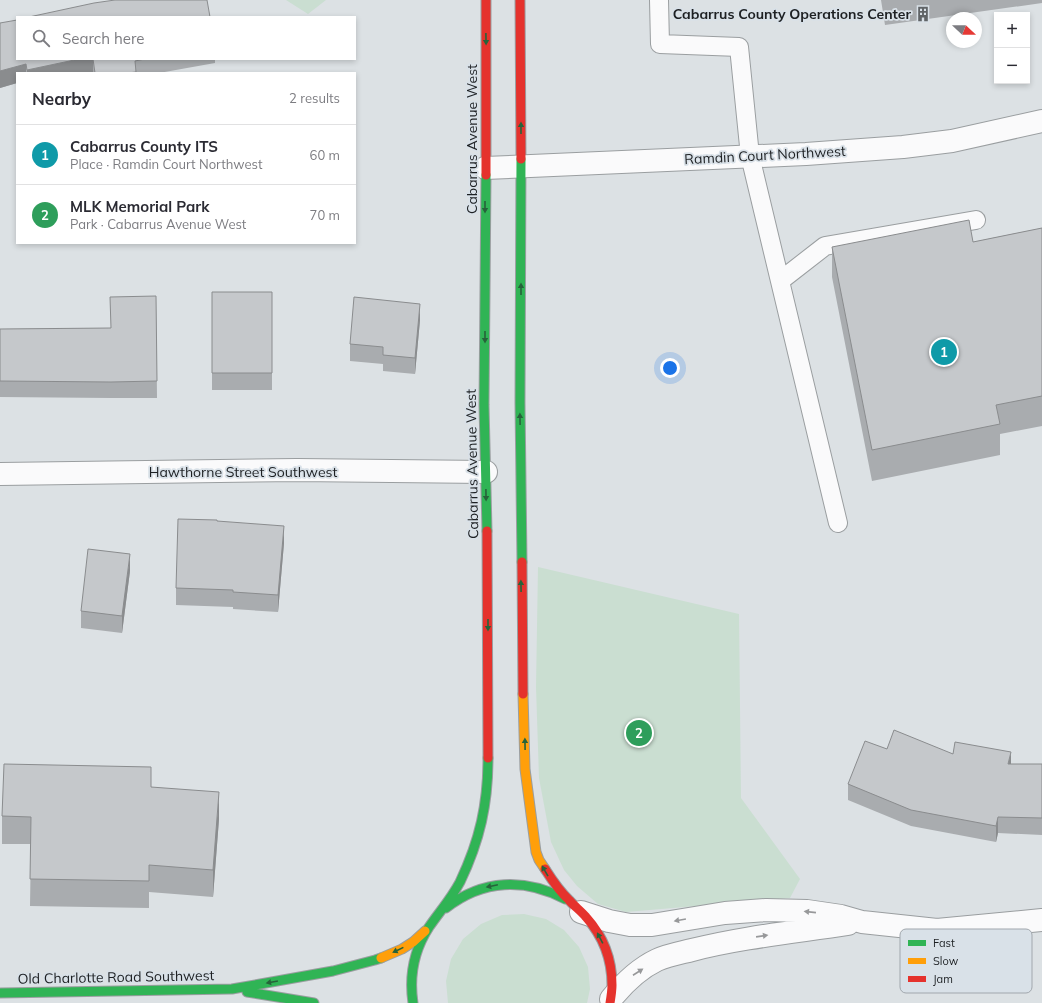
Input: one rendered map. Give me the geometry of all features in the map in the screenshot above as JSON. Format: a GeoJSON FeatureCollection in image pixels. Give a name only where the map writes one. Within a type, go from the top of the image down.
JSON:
{"type":"FeatureCollection","features":[{"type":"Feature","properties":{"kind":"main road","name":"Cabarrus Avenue West"},"geometry":{"type":"LineString","coordinates":[[413,1003],[411,996],[411,981],[416,953],[429,928],[452,898],[471,857],[477,840],[487,790],[488,658],[484,402],[486,0]]}},
{"type":"Feature","properties":{"kind":"main road","name":"Cabarrus Avenue West"},"geometry":{"type":"LineString","coordinates":[[520,0],[522,167],[520,403],[521,566],[525,769],[536,852],[539,860],[560,893],[586,917],[595,928],[603,942],[608,955],[611,970],[612,985],[610,1001]]}},
{"type":"Feature","properties":{"kind":"main road","name":"Cabarrus Avenue West"},"geometry":{"type":"LineString","coordinates":[[438,916],[449,906],[474,891],[501,884],[530,885],[544,889],[557,894],[575,907]]}},
{"type":"Feature","properties":{"kind":"main road","name":"Old Charlotte Road Southwest"},"geometry":{"type":"LineString","coordinates":[[0,993],[232,989],[328,972],[375,960],[402,949],[422,935],[429,928]]}},
{"type":"Feature","properties":{"kind":"main road","name":"Old Charlotte Road Southwest"},"geometry":{"type":"LineString","coordinates":[[232,989],[314,1003]]}},
{"type":"Feature","properties":{"kind":"street","name":"Ramdin Court Northwest"},"geometry":{"type":"LineString","coordinates":[[486,168],[806,154],[862,150],[936,143],[1042,122]]}},
{"type":"Feature","properties":{"kind":"street","name":"Hawthorne Street Southwest"},"geometry":{"type":"LineString","coordinates":[[0,474],[297,470],[486,472]]}},
{"type":"Feature","properties":{"kind":"street"},"geometry":{"type":"LineString","coordinates":[[575,907],[609,921],[630,925],[652,925],[712,915],[766,910],[807,911],[841,916],[862,922],[928,929]]}},
{"type":"Feature","properties":{"kind":"street"},"geometry":{"type":"LineString","coordinates":[[948,929],[1042,920]]}},
{"type":"Feature","properties":{"kind":"street"},"geometry":{"type":"LineString","coordinates":[[610,1001],[634,974],[657,960],[665,957],[707,946],[744,939],[862,922]]}},
{"type":"Feature","properties":{"kind":"lane"},"geometry":{"type":"LineString","coordinates":[[659,0],[660,44],[739,47],[750,156],[838,523]]}},
{"type":"Feature","properties":{"kind":"lane"},"geometry":{"type":"LineString","coordinates":[[780,281],[825,246],[976,220]]}},
{"type":"Feature","properties":{"kind":"green space"},"geometry":{"type":"Polygon","coordinates":[[[286,0],[326,0],[308,14],[286,0]]]}},
{"type":"Feature","properties":{"kind":"green space"},"geometry":{"type":"Polygon","coordinates":[[[538,567],[739,614],[741,798],[800,879],[790,898],[626,912],[598,904],[577,886],[564,870],[551,842],[539,778],[536,687],[538,567]]]}},
{"type":"Feature","properties":{"kind":"green space"},"geometry":{"type":"Polygon","coordinates":[[[524,914],[546,919],[564,930],[579,947],[588,967],[590,989],[587,1003],[448,1003],[446,981],[451,959],[463,939],[481,924],[502,915],[524,914]]]}},
{"type":"Feature","properties":{"kind":"building"},"geometry":{"type":"Polygon","coordinates":[[[115,0],[207,0],[210,16],[34,16],[115,0]]]}},
{"type":"Feature","properties":{"kind":"building"},"geometry":{"type":"Polygon","coordinates":[[[16,20],[16,60],[74,60],[27,70],[26,64],[0,71],[0,23],[16,20]]]}},
{"type":"Feature","properties":{"kind":"building"},"geometry":{"type":"Polygon","coordinates":[[[93,60],[140,60],[135,61],[136,72],[95,72],[93,60]]]}},
{"type":"Feature","properties":{"kind":"building"},"geometry":{"type":"Polygon","coordinates":[[[969,220],[973,242],[1042,228],[1042,396],[996,405],[1000,424],[872,450],[832,247],[969,220]]]}},
{"type":"Feature","properties":{"kind":"building"},"geometry":{"type":"Polygon","coordinates":[[[212,292],[272,292],[272,373],[212,373],[212,292]]]}},
{"type":"Feature","properties":{"kind":"building"},"geometry":{"type":"Polygon","coordinates":[[[156,296],[157,381],[0,381],[0,329],[111,328],[110,297],[156,296]]]}},
{"type":"Feature","properties":{"kind":"building"},"geometry":{"type":"Polygon","coordinates":[[[354,297],[420,304],[415,358],[383,355],[383,347],[350,344],[354,297]]]}},
{"type":"Feature","properties":{"kind":"building"},"geometry":{"type":"Polygon","coordinates":[[[178,519],[217,520],[284,526],[278,595],[233,592],[233,590],[176,588],[178,519]]]}},
{"type":"Feature","properties":{"kind":"building"},"geometry":{"type":"Polygon","coordinates":[[[88,549],[130,554],[122,616],[81,611],[88,549]]]}},
{"type":"Feature","properties":{"kind":"building"},"geometry":{"type":"Polygon","coordinates":[[[894,730],[953,754],[955,742],[1011,752],[1008,764],[1042,764],[1042,818],[998,817],[996,826],[911,810],[848,784],[865,741],[887,749],[894,730]]]}},
{"type":"Feature","properties":{"kind":"building"},"geometry":{"type":"Polygon","coordinates":[[[4,764],[151,767],[151,787],[219,792],[213,870],[149,865],[149,881],[30,879],[31,817],[2,816],[4,764]]]}},
{"type":"Feature","properties":{"kind":"traffic: fast"},"geometry":{"type":"LineString","coordinates":[[521,159],[520,403],[522,562]]}},
{"type":"Feature","properties":{"kind":"traffic: fast"},"geometry":{"type":"LineString","coordinates":[[486,175],[484,405],[487,531]]}},
{"type":"Feature","properties":{"kind":"traffic: fast"},"geometry":{"type":"LineString","coordinates":[[413,1003],[412,973],[416,954],[429,927],[457,888],[478,836],[482,822],[486,791],[488,758]]}},
{"type":"Feature","properties":{"kind":"traffic: fast"},"geometry":{"type":"LineString","coordinates":[[446,908],[460,898],[475,891],[504,885],[535,887],[565,899]]}},
{"type":"Feature","properties":{"kind":"traffic: fast"},"geometry":{"type":"LineString","coordinates":[[0,993],[232,989],[333,971],[381,958]]}},
{"type":"Feature","properties":{"kind":"traffic: fast"},"geometry":{"type":"LineString","coordinates":[[247,992],[314,1003]]}},
{"type":"Feature","properties":{"kind":"traffic: slow"},"geometry":{"type":"LineString","coordinates":[[523,694],[525,769],[536,852],[545,869]]}},
{"type":"Feature","properties":{"kind":"traffic: slow"},"geometry":{"type":"LineString","coordinates":[[381,958],[402,949],[413,942],[425,931]]}},
{"type":"Feature","properties":{"kind":"traffic: jam"},"geometry":{"type":"LineString","coordinates":[[486,0],[486,175]]}},
{"type":"Feature","properties":{"kind":"traffic: jam"},"geometry":{"type":"LineString","coordinates":[[520,0],[521,159]]}},
{"type":"Feature","properties":{"kind":"traffic: jam"},"geometry":{"type":"LineString","coordinates":[[487,531],[488,758]]}},
{"type":"Feature","properties":{"kind":"traffic: jam"},"geometry":{"type":"LineString","coordinates":[[522,562],[523,694]]}},
{"type":"Feature","properties":{"kind":"traffic: jam"},"geometry":{"type":"LineString","coordinates":[[545,869],[562,893],[592,924],[602,940],[612,976],[610,1003]]}},
{"type":"Feature","properties":{"kind":"place","name":"Cabarrus County Operations Center"},"geometry":{"type":"Point","coordinates":[923,14]}},
{"type":"Feature","properties":{"kind":"place","name":"Cabarrus County ITS"},"geometry":{"type":"Point","coordinates":[944,352]}},
{"type":"Feature","properties":{"kind":"place","name":"MLK Memorial Park"},"geometry":{"type":"Point","coordinates":[639,733]}}]}
